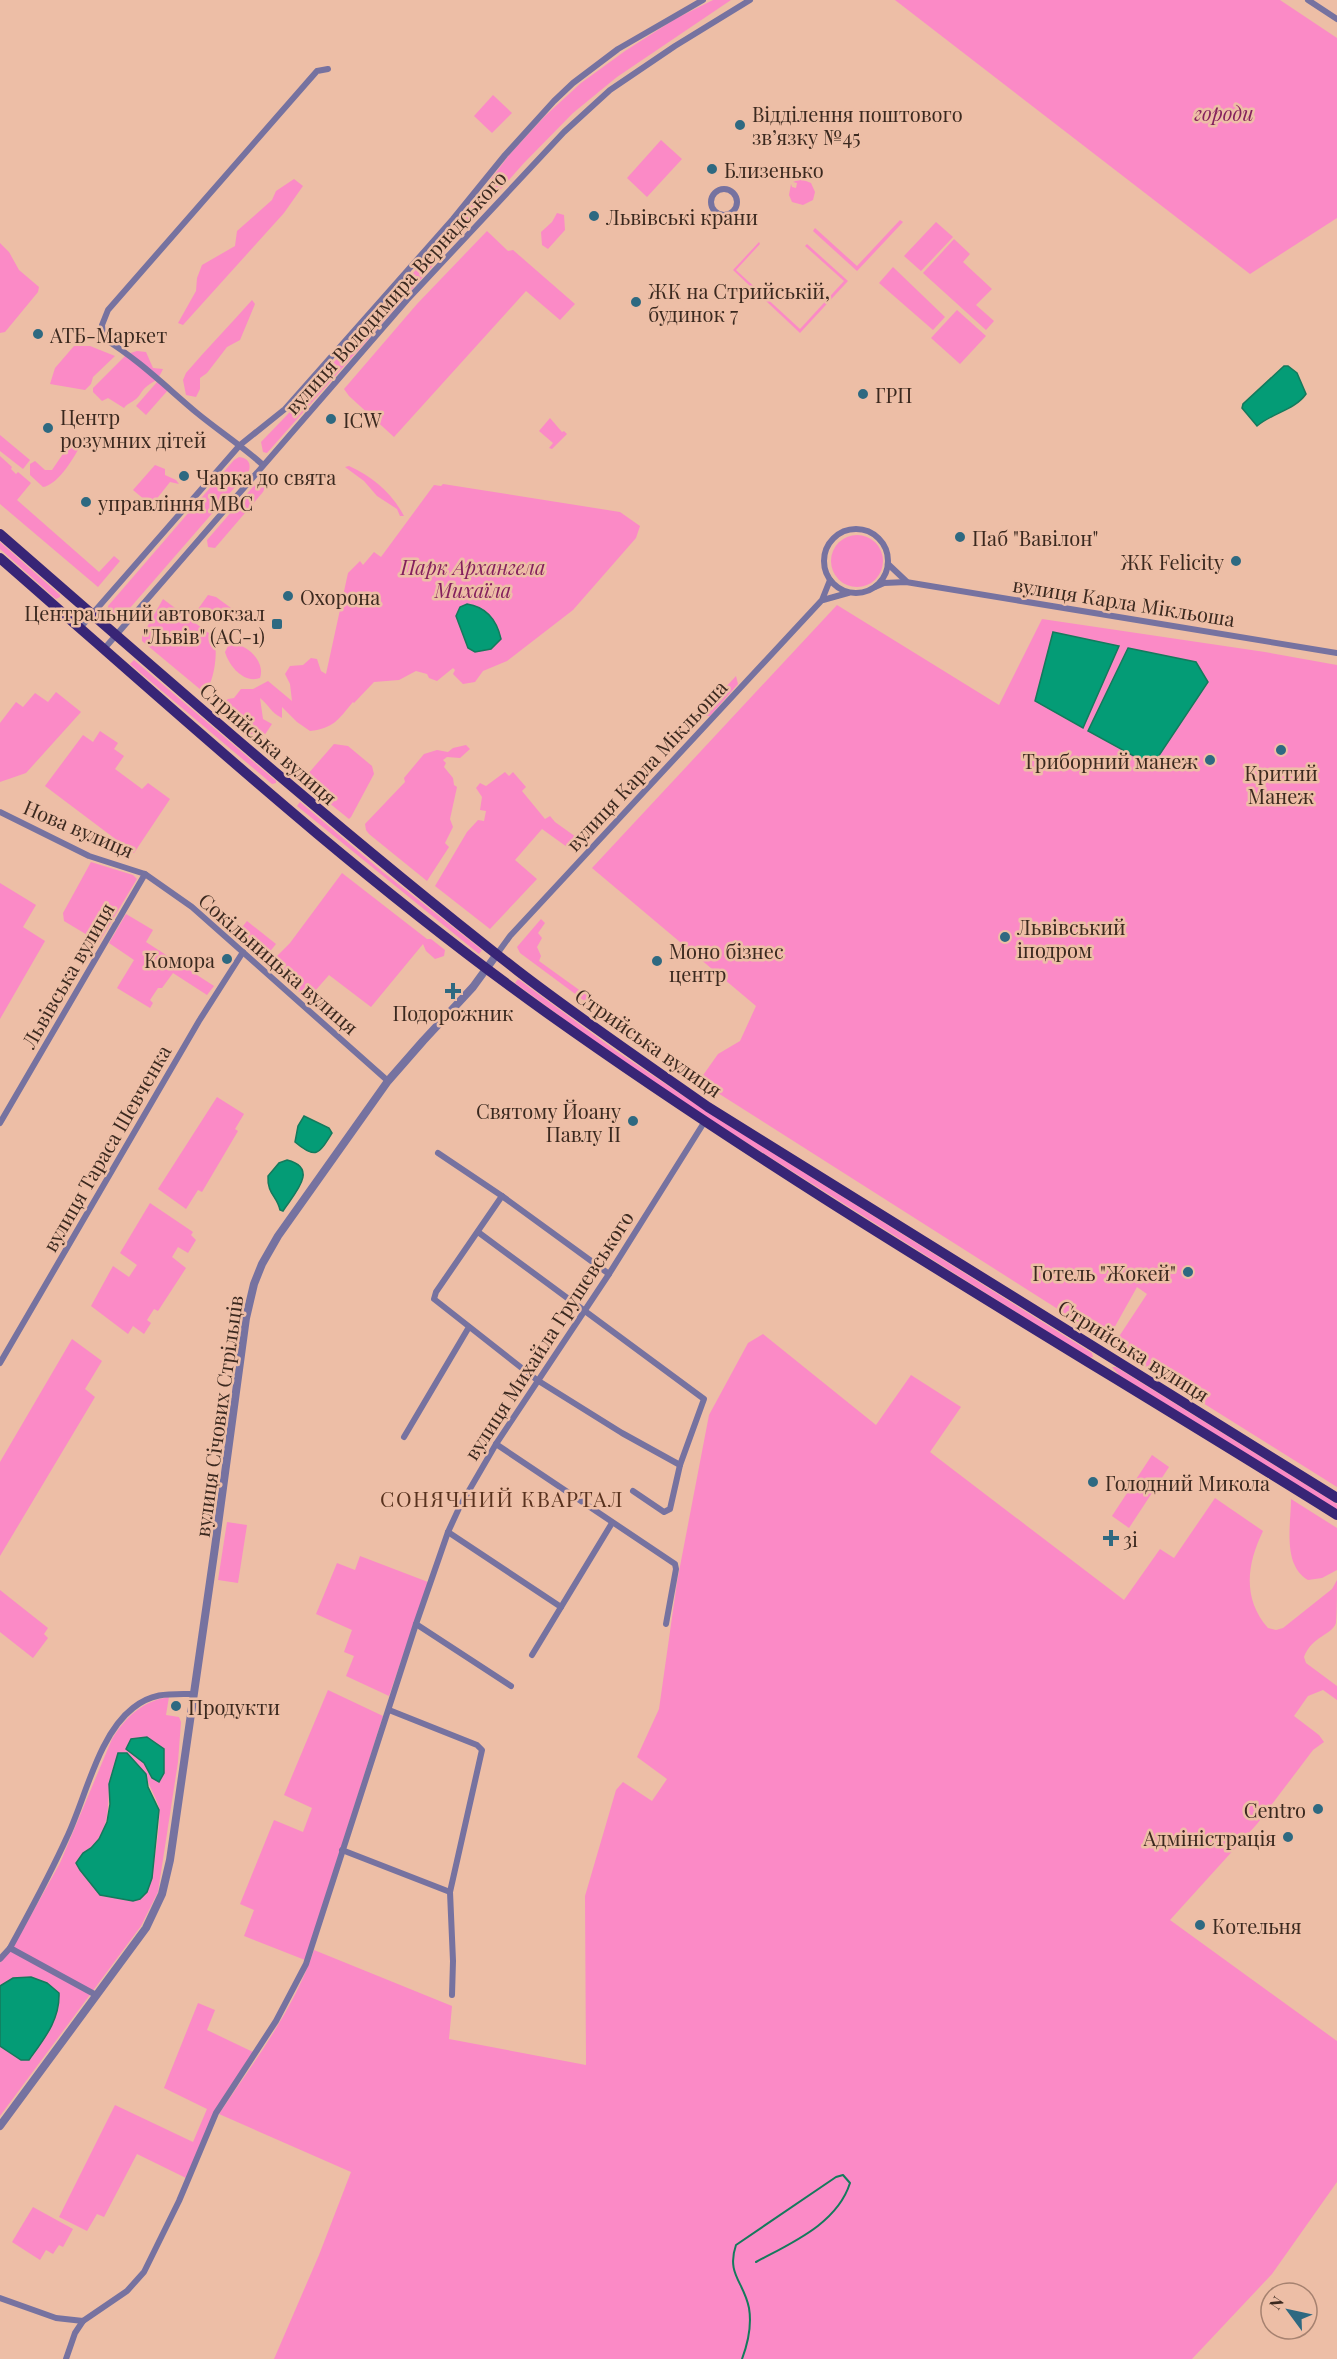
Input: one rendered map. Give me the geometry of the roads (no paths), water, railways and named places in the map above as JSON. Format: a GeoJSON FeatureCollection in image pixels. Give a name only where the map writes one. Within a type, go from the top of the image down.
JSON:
{"type":"FeatureCollection","features":[{"type":"Feature","properties":{"kind":"main road","name":"Стрийська вулиця"},"geometry":{"type":"LineString","coordinates":[[0,534],[290,785],[497,954],[620,1046],[708,1107],[1337,1498]]}},
{"type":"Feature","properties":{"kind":"main road","name":"Стрийська вулиця"},"geometry":{"type":"LineString","coordinates":[[0,558],[336,849],[487,968],[591,1044],[705,1121],[1160,1407],[1337,1515]]}},
{"type":"Feature","properties":{"kind":"main road"},"geometry":{"type":"LineString","coordinates":[[54,605],[62,601],[66,591]]}},
{"type":"Feature","properties":{"kind":"main road"},"geometry":{"type":"LineString","coordinates":[[119,662],[122,654],[131,648]]}},
{"type":"Feature","properties":{"kind":"main road"},"geometry":{"type":"LineString","coordinates":[[278,799],[290,785]]}},
{"type":"Feature","properties":{"kind":"street","name":"вулиця Володимира Вернадського"},"geometry":{"type":"LineString","coordinates":[[80,628],[240,445],[285,409],[554,101],[573,83],[618,49],[703,0]]}},
{"type":"Feature","properties":{"kind":"street","name":"вулиця Володимира Вернадського"},"geometry":{"type":"LineString","coordinates":[[104,649],[407,300],[564,132],[610,90],[750,0]]}},
{"type":"Feature","properties":{"kind":"street"},"geometry":{"type":"LineString","coordinates":[[1308,0],[1337,20]]}},
{"type":"Feature","properties":{"kind":"street"},"geometry":{"type":"LineString","coordinates":[[263,465],[125,351],[103,338],[102,325],[114,302],[238,160],[317,71],[328,69]]}},
{"type":"Feature","properties":{"kind":"street"},"geometry":{"type":"LineString","coordinates":[[720,190],[730,191],[740,197],[735,210],[729,214],[718,214],[712,205],[712,197],[720,190]]}},
{"type":"Feature","properties":{"kind":"street"},"geometry":{"type":"LineString","coordinates":[[849,592],[836,586],[830,580],[824,564],[825,551],[837,535],[849,529],[863,529],[875,535],[884,545],[888,564],[884,577],[875,587]]}},
{"type":"Feature","properties":{"kind":"street"},"geometry":{"type":"LineString","coordinates":[[888,564],[906,582]]}},
{"type":"Feature","properties":{"kind":"street","name":"вулиця Карла Мікльоша"},"geometry":{"type":"LineString","coordinates":[[497,954],[531,913],[822,600],[830,580]]}},
{"type":"Feature","properties":{"kind":"street","name":"вулиця Карла Мікльоша"},"geometry":{"type":"LineString","coordinates":[[822,600],[849,592],[862,592],[884,583],[906,582],[1337,652]]}},
{"type":"Feature","properties":{"kind":"street","name":"Нова вулиця"},"geometry":{"type":"LineString","coordinates":[[0,812],[89,855],[145,874]]}},
{"type":"Feature","properties":{"kind":"street","name":"Сокільницька вулиця"},"geometry":{"type":"LineString","coordinates":[[145,874],[192,907],[388,1082]]}},
{"type":"Feature","properties":{"kind":"street","name":"Львівська вулиця"},"geometry":{"type":"LineString","coordinates":[[0,1123],[145,874]]}},
{"type":"Feature","properties":{"kind":"street","name":"вулиця Тараса Шевченка"},"geometry":{"type":"LineString","coordinates":[[0,1363],[199,1021],[243,952]]}},
{"type":"Feature","properties":{"kind":"street","name":"вулиця Січових Стрільців"},"geometry":{"type":"LineString","coordinates":[[0,2126],[146,1928],[162,1894],[170,1860],[194,1694],[240,1354],[254,1284],[262,1264],[273,1244],[388,1082],[473,987],[497,954]]}},
{"type":"Feature","properties":{"kind":"street","name":"вулиця Михайла Грушевського"},"geometry":{"type":"LineString","coordinates":[[83,2321],[128,2290],[144,2272],[216,2113],[276,2021],[306,1964],[416,1624],[448,1532],[460,1506],[496,1444],[609,1274],[705,1121]]}},
{"type":"Feature","properties":{"kind":"street"},"geometry":{"type":"LineString","coordinates":[[438,1153],[609,1274]]}},
{"type":"Feature","properties":{"kind":"street"},"geometry":{"type":"LineString","coordinates":[[502,1197],[436,1292],[434,1299],[537,1380],[622,1433],[680,1465]]}},
{"type":"Feature","properties":{"kind":"street"},"geometry":{"type":"LineString","coordinates":[[478,1232],[704,1399],[680,1465],[668,1512],[664,1512],[633,1491]]}},
{"type":"Feature","properties":{"kind":"street"},"geometry":{"type":"LineString","coordinates":[[404,1437],[469,1327]]}},
{"type":"Feature","properties":{"kind":"street"},"geometry":{"type":"LineString","coordinates":[[496,1444],[675,1564],[666,1624]]}},
{"type":"Feature","properties":{"kind":"street"},"geometry":{"type":"LineString","coordinates":[[532,1655],[612,1523]]}},
{"type":"Feature","properties":{"kind":"street"},"geometry":{"type":"LineString","coordinates":[[448,1532],[561,1607]]}},
{"type":"Feature","properties":{"kind":"street"},"geometry":{"type":"LineString","coordinates":[[416,1624],[511,1686]]}},
{"type":"Feature","properties":{"kind":"street"},"geometry":{"type":"LineString","coordinates":[[0,1959],[10,1948],[60,1852],[82,1804],[104,1745],[115,1725],[134,1707],[154,1695],[194,1694]]}},
{"type":"Feature","properties":{"kind":"street"},"geometry":{"type":"LineString","coordinates":[[389,1710],[477,1745],[482,1750],[450,1892],[452,1995]]}},
{"type":"Feature","properties":{"kind":"street"},"geometry":{"type":"LineString","coordinates":[[342,1850],[450,1892]]}},
{"type":"Feature","properties":{"kind":"street"},"geometry":{"type":"LineString","coordinates":[[10,1948],[96,1995]]}},
{"type":"Feature","properties":{"kind":"street"},"geometry":{"type":"LineString","coordinates":[[0,2298],[56,2318],[83,2321],[75,2332],[66,2359]]}},
{"type":"Feature","properties":{"kind":"waterway"},"geometry":{"type":"LineString","coordinates":[[742,2359],[749,2334],[750,2315],[747,2299],[734,2271],[733,2255],[736,2245],[836,2177],[843,2175],[850,2183],[835,2210],[811,2231],[756,2262]]}},
{"type":"Feature","properties":{"kind":"place","name":"Відділення поштового зв’язку №45"},"geometry":{"type":"Point","coordinates":[740,125]}},
{"type":"Feature","properties":{"kind":"place","name":"Близенько"},"geometry":{"type":"Point","coordinates":[712,169]}},
{"type":"Feature","properties":{"kind":"place","name":"Львівські крани"},"geometry":{"type":"Point","coordinates":[594,216]}},
{"type":"Feature","properties":{"kind":"place","name":"ЖК на Стрийській, будинок 7"},"geometry":{"type":"Point","coordinates":[636,302]}},
{"type":"Feature","properties":{"kind":"place","name":"АТБ-Маркет"},"geometry":{"type":"Point","coordinates":[38,334]}},
{"type":"Feature","properties":{"kind":"place","name":"ГРП"},"geometry":{"type":"Point","coordinates":[863,394]}},
{"type":"Feature","properties":{"kind":"place","name":"ICW"},"geometry":{"type":"Point","coordinates":[331,419]}},
{"type":"Feature","properties":{"kind":"place","name":"Центр розумних дітей"},"geometry":{"type":"Point","coordinates":[48,428]}},
{"type":"Feature","properties":{"kind":"place","name":"Чарка до свята"},"geometry":{"type":"Point","coordinates":[184,476]}},
{"type":"Feature","properties":{"kind":"place","name":"управління МВС"},"geometry":{"type":"Point","coordinates":[86,502]}},
{"type":"Feature","properties":{"kind":"place","name":"Паб \"Вавілон\""},"geometry":{"type":"Point","coordinates":[960,537]}},
{"type":"Feature","properties":{"kind":"place","name":"ЖК Felicity"},"geometry":{"type":"Point","coordinates":[1236,561]}},
{"type":"Feature","properties":{"kind":"place","name":"Охорона"},"geometry":{"type":"Point","coordinates":[288,596]}},
{"type":"Feature","properties":{"kind":"place","name":"Центральний автовокзал \"Львів\" (АС-1)"},"geometry":{"type":"Point","coordinates":[277,624]}},
{"type":"Feature","properties":{"kind":"place","name":"Критий Манеж"},"geometry":{"type":"Point","coordinates":[1281,750]}},
{"type":"Feature","properties":{"kind":"place","name":"Триборний манеж"},"geometry":{"type":"Point","coordinates":[1210,760]}},
{"type":"Feature","properties":{"kind":"place","name":"Львівський іподром"},"geometry":{"type":"Point","coordinates":[1005,937]}},
{"type":"Feature","properties":{"kind":"place","name":"Комора"},"geometry":{"type":"Point","coordinates":[227,959]}},
{"type":"Feature","properties":{"kind":"place","name":"Моно бізнес центр"},"geometry":{"type":"Point","coordinates":[657,961]}},
{"type":"Feature","properties":{"kind":"place","name":"Подорожник"},"geometry":{"type":"Point","coordinates":[453,991]}},
{"type":"Feature","properties":{"kind":"place","name":"Святому Йоану Павлу ІІ"},"geometry":{"type":"Point","coordinates":[633,1121]}},
{"type":"Feature","properties":{"kind":"place","name":"Готель \"Жокей\""},"geometry":{"type":"Point","coordinates":[1188,1272]}},
{"type":"Feature","properties":{"kind":"place","name":"Голодний Микола"},"geometry":{"type":"Point","coordinates":[1093,1482]}},
{"type":"Feature","properties":{"kind":"place","name":"3і"},"geometry":{"type":"Point","coordinates":[1111,1538]}},
{"type":"Feature","properties":{"kind":"place","name":"Продукти"},"geometry":{"type":"Point","coordinates":[176,1706]}},
{"type":"Feature","properties":{"kind":"place","name":"Centro"},"geometry":{"type":"Point","coordinates":[1318,1809]}},
{"type":"Feature","properties":{"kind":"place","name":"Адміністрація"},"geometry":{"type":"Point","coordinates":[1288,1837]}},
{"type":"Feature","properties":{"kind":"place","name":"Котельня"},"geometry":{"type":"Point","coordinates":[1200,1925]}},
{"type":"Feature","properties":{"kind":"district","name":"СОНЯЧНИЙ КВАРТАЛ"},"geometry":{"type":"Point","coordinates":[502,1498]}},
{"type":"Feature","properties":{"kind":"park label","name":"городи"},"geometry":{"type":"Point","coordinates":[1224,112]}},
{"type":"Feature","properties":{"kind":"park label","name":"Парк Архангела Михаїла"},"geometry":{"type":"Point","coordinates":[473,578]}}]}
